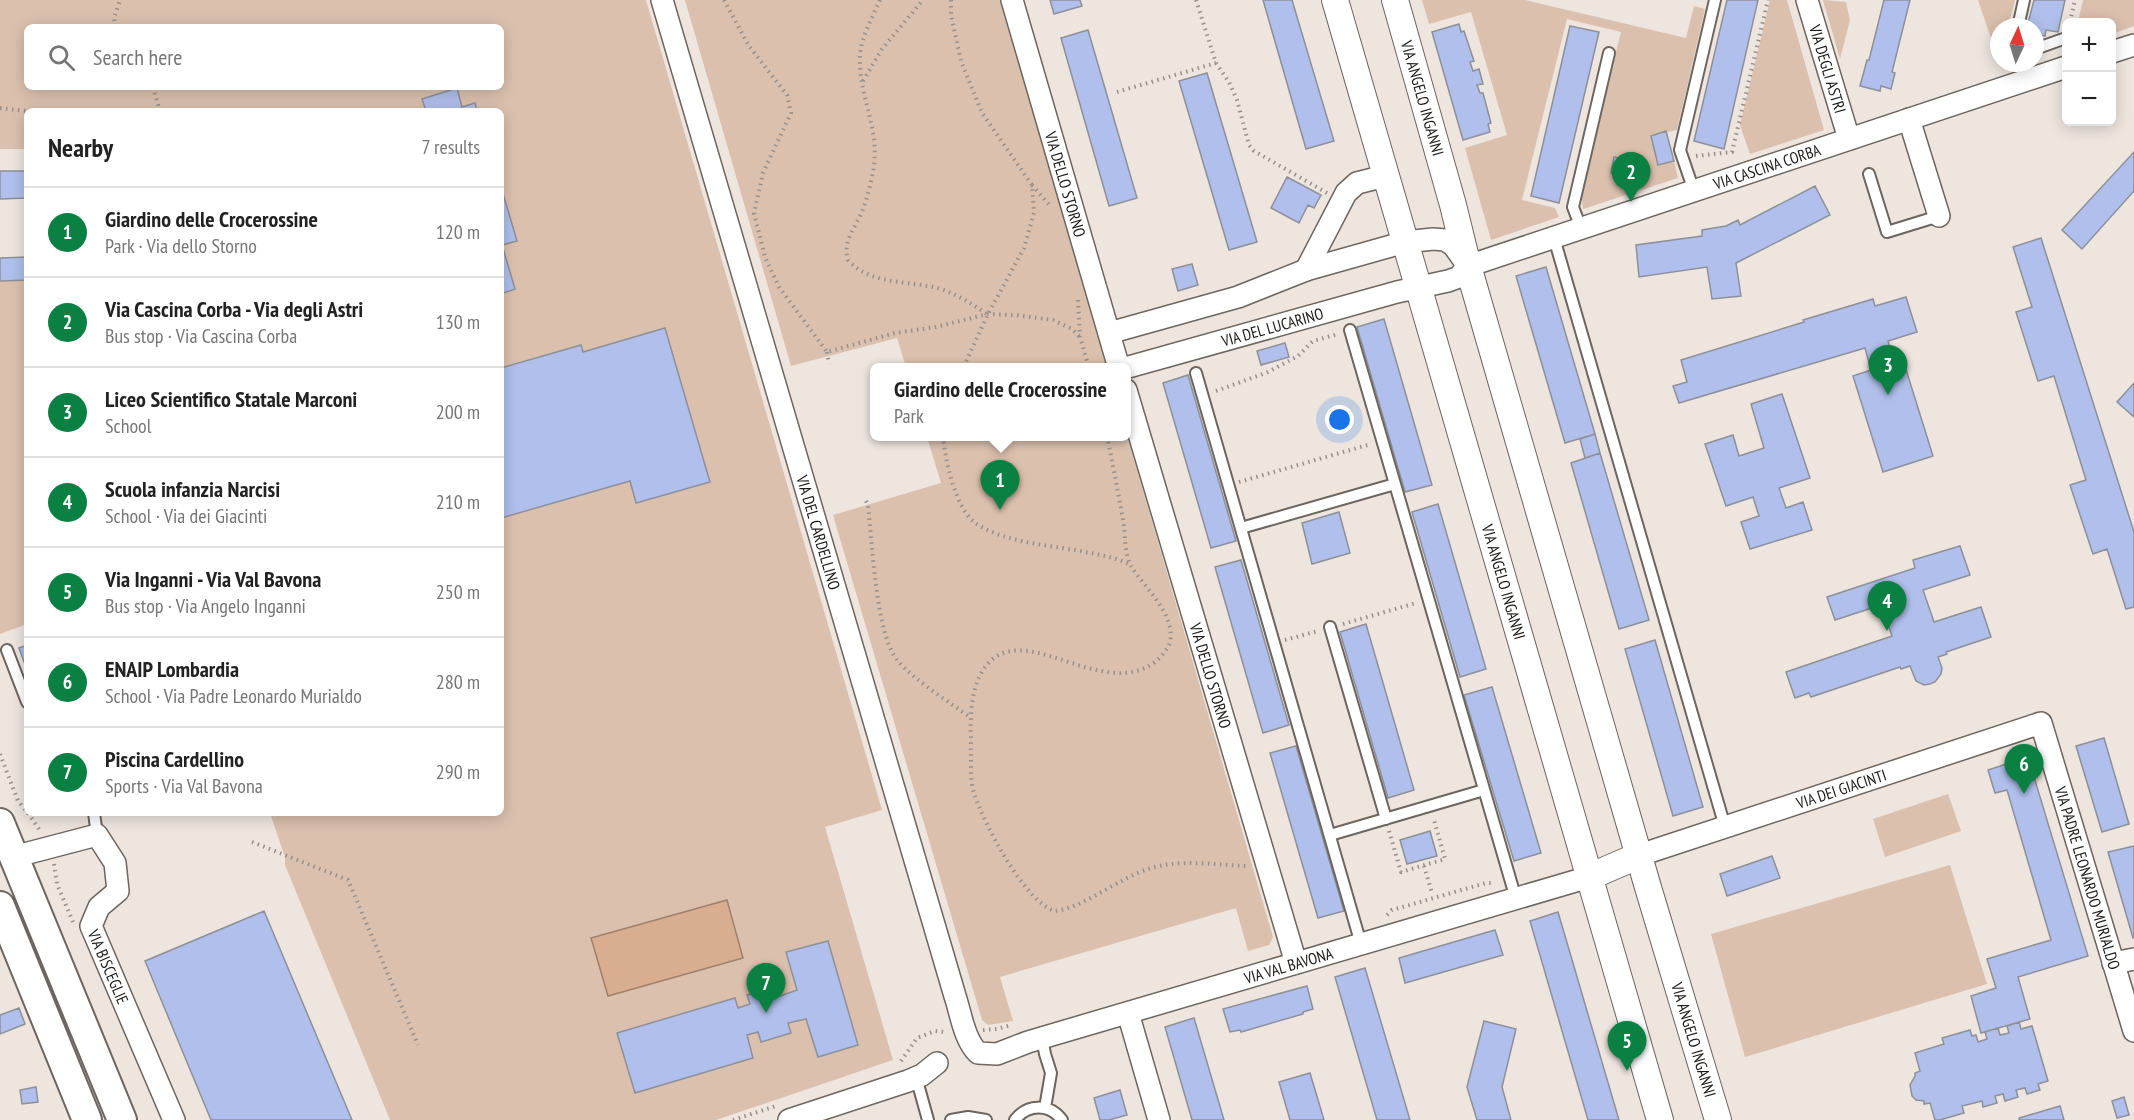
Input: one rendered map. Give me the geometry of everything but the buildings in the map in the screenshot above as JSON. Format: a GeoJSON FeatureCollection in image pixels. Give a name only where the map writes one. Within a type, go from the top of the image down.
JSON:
{"type":"FeatureCollection","features":[{"type":"Feature","properties":{"kind":"main road"},"geometry":{"type":"LineString","coordinates":[[0,823],[7,859],[122,1120]]}},
{"type":"Feature","properties":{"kind":"main road"},"geometry":{"type":"LineString","coordinates":[[0,906],[87,1120]]}},
{"type":"Feature","properties":{"kind":"street","name":"VIA DEL CARDELLINO"},"geometry":{"type":"LineString","coordinates":[[662,0],[955,996],[974,1048],[978,1053],[987,1055]]}},
{"type":"Feature","properties":{"kind":"street","name":"VIA DELLO STORNO"},"geometry":{"type":"LineString","coordinates":[[1012,0],[1118,363]]}},
{"type":"Feature","properties":{"kind":"street","name":"VIA ANGELO INGANNI"},"geometry":{"type":"LineString","coordinates":[[1335,0],[1660,1120]]}},
{"type":"Feature","properties":{"kind":"street","name":"VIA ANGELO INGANNI"},"geometry":{"type":"LineString","coordinates":[[1395,0],[1468,266],[1718,1120]]}},
{"type":"Feature","properties":{"kind":"street","name":"VIA DEGLI ASTRI"},"geometry":{"type":"LineString","coordinates":[[1807,0],[1849,139]]}},
{"type":"Feature","properties":{"kind":"street"},"geometry":{"type":"LineString","coordinates":[[2116,51],[2134,45]]}},
{"type":"Feature","properties":{"kind":"street","name":"VIA CASCINA CORBA"},"geometry":{"type":"LineString","coordinates":[[2044,69],[2062,67]]}},
{"type":"Feature","properties":{"kind":"street","name":"VIA CASCINA CORBA"},"geometry":{"type":"LineString","coordinates":[[1468,266],[1909,120],[2030,72]]}},
{"type":"Feature","properties":{"kind":"street"},"geometry":{"type":"LineString","coordinates":[[1909,120],[1939,216]]}},
{"type":"Feature","properties":{"kind":"street"},"geometry":{"type":"LineString","coordinates":[[1306,270],[1346,193],[1356,183],[1385,176]]}},
{"type":"Feature","properties":{"kind":"street","name":"VIA ANGELO INGANNI"},"geometry":{"type":"LineString","coordinates":[[1405,242],[1445,240],[1454,245],[1468,266]]}},
{"type":"Feature","properties":{"kind":"street"},"geometry":{"type":"LineString","coordinates":[[1109,333],[1238,297],[1306,270],[1405,242]]}},
{"type":"Feature","properties":{"kind":"street"},"geometry":{"type":"LineString","coordinates":[[1418,286],[1459,277],[1468,266]]}},
{"type":"Feature","properties":{"kind":"street","name":"VIA DEL LUCARINO"},"geometry":{"type":"LineString","coordinates":[[1131,366],[1418,286]]}},
{"type":"Feature","properties":{"kind":"street","name":"VIA DELLO STORNO"},"geometry":{"type":"LineString","coordinates":[[1131,407],[1296,963]]}},
{"type":"Feature","properties":{"kind":"street","name":"VIA DEI GIACINTI"},"geometry":{"type":"LineString","coordinates":[[1640,855],[2041,723]]}},
{"type":"Feature","properties":{"kind":"street","name":"VIA PADRE LEONARDO MURIALDO"},"geometry":{"type":"LineString","coordinates":[[2041,723],[2134,1031]]}},
{"type":"Feature","properties":{"kind":"street"},"geometry":{"type":"LineString","coordinates":[[7,859],[97,835]]}},
{"type":"Feature","properties":{"kind":"street","name":"VIA BISCEGLIE"},"geometry":{"type":"LineString","coordinates":[[97,835],[115,863],[118,891],[99,907],[91,926],[174,1120]]}},
{"type":"Feature","properties":{"kind":"street"},"geometry":{"type":"LineString","coordinates":[[1589,877],[1640,855]]}},
{"type":"Feature","properties":{"kind":"street","name":"VIA VAL BAVONA"},"geometry":{"type":"LineString","coordinates":[[987,1055],[1004,1052],[1035,1040],[1296,963],[1359,934],[1513,889],[1589,877]]}},
{"type":"Feature","properties":{"kind":"street"},"geometry":{"type":"LineString","coordinates":[[2113,963],[2134,959]]}},
{"type":"Feature","properties":{"kind":"street"},"geometry":{"type":"LineString","coordinates":[[1128,1013],[1159,1120]]}},
{"type":"Feature","properties":{"kind":"street"},"geometry":{"type":"LineString","coordinates":[[785,1112],[916,1077],[937,1063]]}},
{"type":"Feature","properties":{"kind":"lane"},"geometry":{"type":"LineString","coordinates":[[1694,191],[1680,150],[1715,0]]}},
{"type":"Feature","properties":{"kind":"lane"},"geometry":{"type":"LineString","coordinates":[[2020,18],[2024,0]]}},
{"type":"Feature","properties":{"kind":"lane"},"geometry":{"type":"LineString","coordinates":[[2044,46],[2062,39]]}},
{"type":"Feature","properties":{"kind":"lane"},"geometry":{"type":"LineString","coordinates":[[1581,228],[1573,207],[1609,53]]}},
{"type":"Feature","properties":{"kind":"lane"},"geometry":{"type":"LineString","coordinates":[[1869,174],[1887,232],[1939,216]]}},
{"type":"Feature","properties":{"kind":"lane"},"geometry":{"type":"LineString","coordinates":[[1554,238],[1725,827]]}},
{"type":"Feature","properties":{"kind":"lane"},"geometry":{"type":"LineString","coordinates":[[1350,330],[1513,889]]}},
{"type":"Feature","properties":{"kind":"lane"},"geometry":{"type":"LineString","coordinates":[[1196,373],[1359,934]]}},
{"type":"Feature","properties":{"kind":"lane"},"geometry":{"type":"LineString","coordinates":[[1241,528],[1395,484]]}},
{"type":"Feature","properties":{"kind":"lane"},"geometry":{"type":"LineString","coordinates":[[1330,627],[1386,819]]}},
{"type":"Feature","properties":{"kind":"lane"},"geometry":{"type":"LineString","coordinates":[[7,650],[24,694]]}},
{"type":"Feature","properties":{"kind":"lane"},"geometry":{"type":"LineString","coordinates":[[1330,835],[1484,790]]}},
{"type":"Feature","properties":{"kind":"lane"},"geometry":{"type":"LineString","coordinates":[[94,816],[97,835]]}},
{"type":"Feature","properties":{"kind":"lane"},"geometry":{"type":"LineString","coordinates":[[1035,1040],[1045,1054],[1051,1073],[1045,1108]]}},
{"type":"Feature","properties":{"kind":"lane"},"geometry":{"type":"LineString","coordinates":[[916,1077],[928,1120]]}},
{"type":"Feature","properties":{"kind":"lane"},"geometry":{"type":"LineString","coordinates":[[1015,1120],[1026,1110],[1035,1107],[1053,1111],[1062,1120]]}},
{"type":"Feature","properties":{"kind":"lane"},"geometry":{"type":"LineString","coordinates":[[951,1120],[968,1117],[986,1120]]}},
{"type":"Feature","properties":{"kind":"path"},"geometry":{"type":"LineString","coordinates":[[115,24],[114,18],[120,0]]}},
{"type":"Feature","properties":{"kind":"path"},"geometry":{"type":"LineString","coordinates":[[724,0],[749,46],[787,95],[791,113],[762,173],[754,213],[765,257],[779,287],[826,352],[829,364]]}},
{"type":"Feature","properties":{"kind":"path"},"geometry":{"type":"LineString","coordinates":[[880,0],[865,33],[860,56],[873,126],[874,167],[862,212],[846,244],[848,260],[864,274],[954,294],[988,314]]}},
{"type":"Feature","properties":{"kind":"path"},"geometry":{"type":"LineString","coordinates":[[863,81],[882,49],[922,0]]}},
{"type":"Feature","properties":{"kind":"path"},"geometry":{"type":"LineString","coordinates":[[951,0],[951,15],[961,61],[982,113],[1032,185],[1034,213],[1024,248],[988,314],[965,363]]}},
{"type":"Feature","properties":{"kind":"path"},"geometry":{"type":"LineString","coordinates":[[1196,0],[1216,63],[1229,82],[1237,100],[1249,145],[1254,151],[1330,194]]}},
{"type":"Feature","properties":{"kind":"path"},"geometry":{"type":"LineString","coordinates":[[1683,158],[1732,152],[1768,0]]}},
{"type":"Feature","properties":{"kind":"path"},"geometry":{"type":"LineString","coordinates":[[2071,18],[2075,0]]}},
{"type":"Feature","properties":{"kind":"path"},"geometry":{"type":"LineString","coordinates":[[1117,92],[1216,63]]}},
{"type":"Feature","properties":{"kind":"path"},"geometry":{"type":"LineString","coordinates":[[154,90],[159,108]]}},
{"type":"Feature","properties":{"kind":"path"},"geometry":{"type":"LineString","coordinates":[[0,108],[24,111]]}},
{"type":"Feature","properties":{"kind":"path"},"geometry":{"type":"LineString","coordinates":[[826,352],[895,333],[936,327],[988,314],[1041,317],[1063,324],[1080,337],[1088,363]]}},
{"type":"Feature","properties":{"kind":"path"},"geometry":{"type":"LineString","coordinates":[[1202,395],[1268,372],[1298,356],[1313,341],[1350,330]]}},
{"type":"Feature","properties":{"kind":"path"},"geometry":{"type":"LineString","coordinates":[[945,441],[953,482],[962,504],[973,521],[997,533],[1019,540],[1106,556],[1130,564]]}},
{"type":"Feature","properties":{"kind":"path"},"geometry":{"type":"LineString","coordinates":[[1108,441],[1130,564],[1155,596],[1167,622],[1169,646],[1158,659],[1139,670],[1112,673],[1023,651],[1002,654],[994,658],[982,670],[974,691],[971,718],[974,791],[984,817],[1007,862],[1040,901],[1050,909],[1063,910],[1118,882],[1161,866],[1191,863],[1252,866]]}},
{"type":"Feature","properties":{"kind":"path"},"geometry":{"type":"LineString","coordinates":[[1228,485],[1383,441]]}},
{"type":"Feature","properties":{"kind":"path"},"geometry":{"type":"LineString","coordinates":[[866,501],[882,620],[890,649],[908,670],[971,718]]}},
{"type":"Feature","properties":{"kind":"path"},"geometry":{"type":"LineString","coordinates":[[1274,644],[1429,599]]}},
{"type":"Feature","properties":{"kind":"path"},"geometry":{"type":"LineString","coordinates":[[0,754],[18,801],[24,808]]}},
{"type":"Feature","properties":{"kind":"path"},"geometry":{"type":"LineString","coordinates":[[1386,819],[1401,872],[1424,866],[1445,859],[1430,806]]}},
{"type":"Feature","properties":{"kind":"path"},"geometry":{"type":"LineString","coordinates":[[30,816],[40,828]]}},
{"type":"Feature","properties":{"kind":"path"},"geometry":{"type":"LineString","coordinates":[[252,842],[348,880],[418,1045]]}},
{"type":"Feature","properties":{"kind":"path"},"geometry":{"type":"LineString","coordinates":[[54,864],[57,884]]}},
{"type":"Feature","properties":{"kind":"path"},"geometry":{"type":"LineString","coordinates":[[1424,866],[1432,893]]}},
{"type":"Feature","properties":{"kind":"path"},"geometry":{"type":"LineString","coordinates":[[1359,934],[1433,898],[1486,883],[1513,889]]}},
{"type":"Feature","properties":{"kind":"path"},"geometry":{"type":"LineString","coordinates":[[896,1065],[904,1059],[912,1043],[923,1034],[935,1031],[951,1035]]}},
{"type":"Feature","properties":{"kind":"path"},"geometry":{"type":"LineString","coordinates":[[733,1120],[785,1112]]}},
{"type":"Feature","properties":{"kind":"shaded area"},"geometry":{"type":"Polygon","coordinates":[[[0,0],[646,0],[882,810],[825,827],[893,1060],[716,1120],[390,1120],[285,865],[285,857],[271,816],[504,816],[504,108],[24,108],[24,149],[0,149],[0,0]]]}},
{"type":"Feature","properties":{"kind":"shaded area"},"geometry":{"type":"Polygon","coordinates":[[[685,0],[1000,0],[1106,363],[905,363],[897,338],[791,366],[685,0]]]}},
{"type":"Feature","properties":{"kind":"shaded area"},"geometry":{"type":"Polygon","coordinates":[[[1422,0],[1525,0],[1686,38],[1694,6],[1705,9],[1677,130],[1651,136],[1658,165],[1674,161],[1678,178],[1583,209],[1581,193],[1621,32],[1567,19],[1522,200],[1555,208],[1559,217],[1491,240],[1465,148],[1507,135],[1471,12],[1429,24],[1422,0]]]}},
{"type":"Feature","properties":{"kind":"shaded area"},"geometry":{"type":"Polygon","coordinates":[[[1770,0],[1787,0],[1824,130],[1750,154],[1740,125],[1770,0]]]}},
{"type":"Feature","properties":{"kind":"shaded area"},"geometry":{"type":"Polygon","coordinates":[[[1823,0],[1846,2],[1850,20],[1840,59],[1823,0]]]}},
{"type":"Feature","properties":{"kind":"shaded area"},"geometry":{"type":"Polygon","coordinates":[[[1978,0],[2015,0],[2010,18],[1990,18],[1990,35],[1978,0]]]}},
{"type":"Feature","properties":{"kind":"shaded area"},"geometry":{"type":"Polygon","coordinates":[[[2083,0],[2134,0],[2134,26],[2116,33],[2116,18],[2079,18],[2083,0]]]}},
{"type":"Feature","properties":{"kind":"shaded area"},"geometry":{"type":"Polygon","coordinates":[[[24,280],[24,625],[0,634],[0,281],[24,280]]]}},
{"type":"Feature","properties":{"kind":"shaded area"},"geometry":{"type":"Polygon","coordinates":[[[928,441],[1129,441],[1273,937],[1269,945],[1248,951],[1236,908],[1000,977],[1013,1021],[988,1025],[982,1020],[833,515],[941,483],[928,441]]]}},
{"type":"Feature","properties":{"kind":"shaded area"},"geometry":{"type":"Polygon","coordinates":[[[1948,794],[1961,831],[1885,857],[1873,819],[1948,794]]]}},
{"type":"Feature","properties":{"kind":"shaded area"},"geometry":{"type":"Polygon","coordinates":[[[1950,865],[1987,984],[1745,1057],[1711,934],[1950,865]]]}},
{"type":"Feature","properties":{"kind":"shaded area"},"geometry":{"type":"Polygon","coordinates":[[[727,900],[743,958],[608,996],[591,938],[727,900]]]}},
{"type":"Feature","properties":{"kind":"place","name":"Via Cascina Corba - Via degli Astri"},"geometry":{"type":"Point","coordinates":[1631,202]}},
{"type":"Feature","properties":{"kind":"place","name":"Liceo Scientifico Statale Marconi"},"geometry":{"type":"Point","coordinates":[1888,395]}},
{"type":"Feature","properties":{"kind":"place","name":"Giardino delle Crocerossine"},"geometry":{"type":"Point","coordinates":[1000,510]}},
{"type":"Feature","properties":{"kind":"place","name":"Scuola infanzia Narcisi"},"geometry":{"type":"Point","coordinates":[1887,631]}},
{"type":"Feature","properties":{"kind":"place","name":"ENAIP Lombardia"},"geometry":{"type":"Point","coordinates":[2024,794]}},
{"type":"Feature","properties":{"kind":"place","name":"Piscina Cardellino"},"geometry":{"type":"Point","coordinates":[766,1013]}},
{"type":"Feature","properties":{"kind":"place","name":"Via Inganni - Via Val Bavona"},"geometry":{"type":"Point","coordinates":[1627,1071]}}]}
